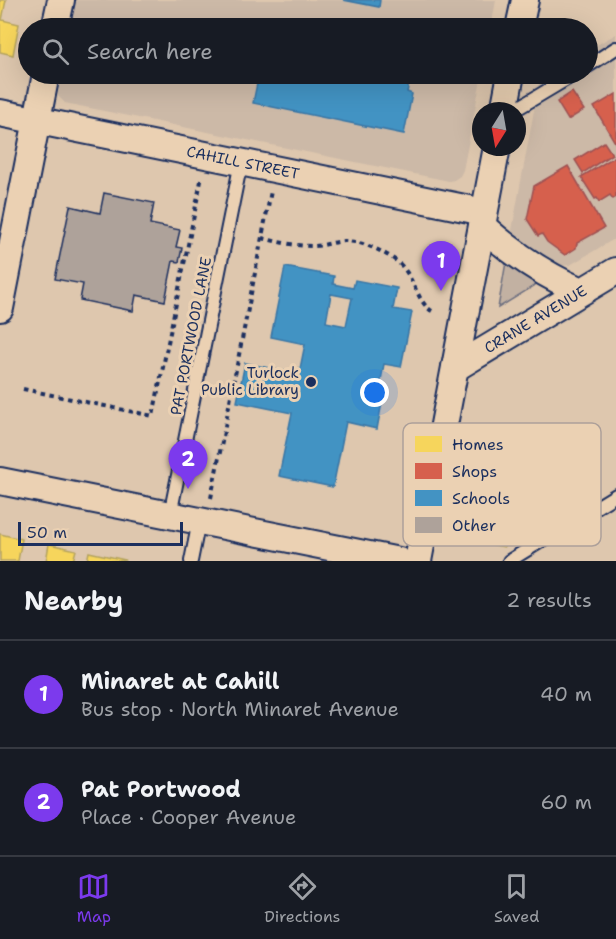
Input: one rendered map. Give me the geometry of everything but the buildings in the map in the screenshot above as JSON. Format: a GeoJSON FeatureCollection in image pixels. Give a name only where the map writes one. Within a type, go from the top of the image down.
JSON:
{"type":"FeatureCollection","features":[{"type":"Feature","properties":{"kind":"street"},"geometry":{"type":"LineString","coordinates":[[57,18],[61,0]]}},
{"type":"Feature","properties":{"kind":"street"},"geometry":{"type":"LineString","coordinates":[[521,18],[525,0]]}},
{"type":"Feature","properties":{"kind":"street"},"geometry":{"type":"LineString","coordinates":[[1,302],[44,84]]}},
{"type":"Feature","properties":{"kind":"street"},"geometry":{"type":"LineString","coordinates":[[506,102],[509,84]]}},
{"type":"Feature","properties":{"kind":"street","name":"CAHILL STREET"},"geometry":{"type":"LineString","coordinates":[[0,114],[241,162],[483,219]]}},
{"type":"Feature","properties":{"kind":"street"},"geometry":{"type":"LineString","coordinates":[[444,423],[495,156]]}},
{"type":"Feature","properties":{"kind":"street"},"geometry":{"type":"LineString","coordinates":[[483,219],[509,249],[542,273],[581,291]]}},
{"type":"Feature","properties":{"kind":"street","name":"CRANE AVENUE"},"geometry":{"type":"LineString","coordinates":[[455,368],[616,271]]}},
{"type":"Feature","properties":{"kind":"street"},"geometry":{"type":"LineString","coordinates":[[0,481],[399,561]]}},
{"type":"Feature","properties":{"kind":"street"},"geometry":{"type":"LineString","coordinates":[[418,561],[421,546]]}},
{"type":"Feature","properties":{"kind":"lane"},"geometry":{"type":"LineString","coordinates":[[598,60],[616,48]]}},
{"type":"Feature","properties":{"kind":"lane"},"geometry":{"type":"LineString","coordinates":[[526,103],[558,84]]}},
{"type":"Feature","properties":{"kind":"lane","name":"PAT PORTWOOD LANE"},"geometry":{"type":"LineString","coordinates":[[170,515],[241,162]]}},
{"type":"Feature","properties":{"kind":"lane"},"geometry":{"type":"LineString","coordinates":[[601,504],[616,495]]}},
{"type":"Feature","properties":{"kind":"lane"},"geometry":{"type":"LineString","coordinates":[[191,561],[199,521]]}},
{"type":"Feature","properties":{"kind":"lane"},"geometry":{"type":"LineString","coordinates":[[509,561],[533,546]]}},
{"type":"Feature","properties":{"kind":"path"},"geometry":{"type":"LineString","coordinates":[[23,389],[153,416],[202,176]]}},
{"type":"Feature","properties":{"kind":"path"},"geometry":{"type":"LineString","coordinates":[[212,498],[271,190]]}},
{"type":"Feature","properties":{"kind":"path"},"geometry":{"type":"LineString","coordinates":[[262,238],[308,246],[345,241],[372,248],[389,256],[403,267],[414,282],[424,304],[432,311]]}},
{"type":"Feature","properties":{"kind":"shaded area"},"geometry":{"type":"Polygon","coordinates":[[[76,0],[496,0],[493,18],[72,18],[76,0]]]}},
{"type":"Feature","properties":{"kind":"shaded area"},"geometry":{"type":"Polygon","coordinates":[[[616,34],[616,238],[570,265],[557,266],[516,238],[512,230],[539,84],[598,84],[598,44],[616,34]]]}},
{"type":"Feature","properties":{"kind":"shaded area"},"geometry":{"type":"Polygon","coordinates":[[[60,84],[480,84],[476,102],[472,102],[472,125],[463,170],[460,176],[449,181],[65,103],[58,96],[60,84]]]}},
{"type":"Feature","properties":{"kind":"shaded area"},"geometry":{"type":"Polygon","coordinates":[[[506,262],[537,283],[498,308],[506,262]]]}},
{"type":"Feature","properties":{"kind":"place","name":"Minaret at Cahill"},"geometry":{"type":"Point","coordinates":[441,291]}},
{"type":"Feature","properties":{"kind":"place","name":"Turlock Public Library"},"geometry":{"type":"Point","coordinates":[311,382]}},
{"type":"Feature","properties":{"kind":"place","name":"Pat Portwood"},"geometry":{"type":"Point","coordinates":[188,489]}}]}
